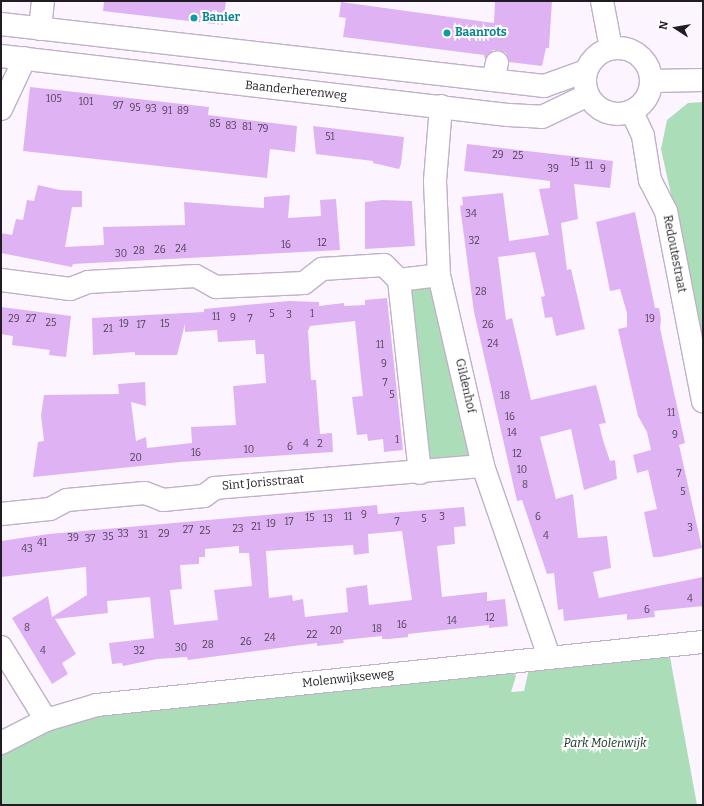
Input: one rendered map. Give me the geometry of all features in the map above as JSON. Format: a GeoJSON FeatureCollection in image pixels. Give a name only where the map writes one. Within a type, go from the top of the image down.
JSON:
{"type":"FeatureCollection","features":[{"type":"Feature","properties":{"kind":"street"},"geometry":{"type":"LineString","coordinates":[[602,1],[611,48]]}},
{"type":"Feature","properties":{"kind":"street"},"geometry":{"type":"LineString","coordinates":[[40,29],[43,2]]}},
{"type":"Feature","properties":{"kind":"street"},"geometry":{"type":"LineString","coordinates":[[1,24],[40,29],[495,71],[544,86],[586,71]]}},
{"type":"Feature","properties":{"kind":"street"},"geometry":{"type":"LineString","coordinates":[[611,48],[623,48],[644,59],[652,81],[650,94],[643,104],[632,112],[607,113],[596,106],[588,95],[586,71],[592,61],[611,48]]}},
{"type":"Feature","properties":{"kind":"street","name":"Baanderherenweg"},"geometry":{"type":"LineString","coordinates":[[1,56],[283,90],[542,117],[588,95]]}},
{"type":"Feature","properties":{"kind":"street"},"geometry":{"type":"LineString","coordinates":[[1,109],[24,58]]}},
{"type":"Feature","properties":{"kind":"street"},"geometry":{"type":"LineString","coordinates":[[652,81],[703,80]]}},
{"type":"Feature","properties":{"kind":"street","name":"Gildenhof"},"geometry":{"type":"LineString","coordinates":[[441,106],[435,181],[439,275],[483,466],[549,657]]}},
{"type":"Feature","properties":{"kind":"street","name":"Redoutestraat"},"geometry":{"type":"LineString","coordinates":[[632,112],[643,136],[650,180],[666,211],[703,401]]}},
{"type":"Feature","properties":{"kind":"street"},"geometry":{"type":"LineString","coordinates":[[1,280],[70,289],[88,282],[196,276],[216,287],[304,283],[322,269],[384,266],[399,280],[420,473]]}},
{"type":"Feature","properties":{"kind":"street"},"geometry":{"type":"LineString","coordinates":[[399,280],[439,275]]}},
{"type":"Feature","properties":{"kind":"street","name":"Sint Jorisstraat"},"geometry":{"type":"LineString","coordinates":[[1,514],[50,509],[67,500],[145,493],[163,500],[204,496],[215,488],[341,476],[420,473],[483,466]]}},
{"type":"Feature","properties":{"kind":"street","name":"Molenwijkseweg"},"geometry":{"type":"LineString","coordinates":[[1,743],[46,720],[97,705],[703,642]]}},
{"type":"Feature","properties":{"kind":"street"},"geometry":{"type":"LineString","coordinates":[[1,647],[46,720]]}},
{"type":"Feature","properties":{"kind":"green space"},"geometry":{"type":"Polygon","coordinates":[[[703,102],[703,340],[661,149],[667,120],[688,103],[703,102]]]}},
{"type":"Feature","properties":{"kind":"green space"},"geometry":{"type":"Polygon","coordinates":[[[435,280],[472,460],[428,466],[404,283],[435,280]]]}},
{"type":"Feature","properties":{"kind":"green space","name":"Park Molenwijk"},"geometry":{"type":"Polygon","coordinates":[[[670,657],[697,805],[1,805],[1,752],[69,718],[513,672],[516,676],[511,692],[524,691],[529,669],[670,657]]]}},
{"type":"Feature","properties":{"kind":"building","name":"Banier"},"geometry":{"type":"Polygon","coordinates":[[[104,1],[226,1],[223,25],[103,11],[104,1]]]}},
{"type":"Feature","properties":{"kind":"building","name":"Baanrots"},"geometry":{"type":"Polygon","coordinates":[[[495,1],[552,1],[549,48],[546,48],[542,66],[509,62],[506,53],[499,50],[493,50],[485,59],[484,55],[343,37],[346,18],[339,17],[341,2],[494,23],[495,1]]]}},
{"type":"Feature","properties":{"kind":"building"},"geometry":{"type":"Polygon","coordinates":[[[30,87],[209,107],[208,115],[297,126],[295,152],[270,149],[267,178],[23,151],[30,87]]]}},
{"type":"Feature","properties":{"kind":"building"},"geometry":{"type":"Polygon","coordinates":[[[313,126],[404,137],[401,164],[399,169],[373,163],[373,161],[316,154],[313,126]]]}},
{"type":"Feature","properties":{"kind":"building"},"geometry":{"type":"Polygon","coordinates":[[[467,144],[613,161],[610,188],[574,184],[578,219],[561,223],[567,270],[571,269],[585,329],[556,336],[552,317],[545,318],[541,297],[545,296],[535,252],[498,257],[506,320],[512,318],[531,400],[596,385],[606,423],[599,424],[610,461],[615,460],[617,479],[584,490],[571,429],[540,437],[556,499],[573,494],[578,538],[607,536],[611,568],[593,572],[599,598],[703,577],[703,606],[654,611],[655,617],[627,620],[627,614],[564,621],[563,609],[558,610],[554,573],[547,574],[522,500],[517,501],[474,312],[460,206],[463,205],[462,197],[503,193],[509,241],[549,235],[539,189],[550,188],[550,181],[464,171],[467,144]]]}},
{"type":"Feature","properties":{"kind":"building"},"geometry":{"type":"Polygon","coordinates":[[[38,185],[60,190],[82,191],[82,207],[72,207],[65,247],[104,245],[103,227],[185,225],[184,202],[264,208],[264,197],[290,195],[288,218],[321,216],[320,200],[336,199],[340,250],[73,264],[72,267],[1,253],[1,233],[12,235],[16,219],[23,220],[27,200],[34,201],[38,185]]]}},
{"type":"Feature","properties":{"kind":"building"},"geometry":{"type":"Polygon","coordinates":[[[382,200],[412,201],[415,246],[365,249],[365,202],[382,200]]]}},
{"type":"Feature","properties":{"kind":"building"},"geometry":{"type":"Polygon","coordinates":[[[635,212],[655,308],[659,308],[661,319],[660,328],[685,443],[679,445],[702,548],[660,557],[653,557],[644,512],[657,509],[648,470],[637,473],[633,455],[651,450],[647,432],[638,416],[618,329],[627,327],[627,313],[620,289],[610,291],[596,222],[635,212]]]}},
{"type":"Feature","properties":{"kind":"building"},"geometry":{"type":"Polygon","coordinates":[[[387,298],[403,450],[384,452],[383,439],[368,441],[367,434],[357,435],[352,397],[363,396],[355,321],[310,326],[308,331],[311,380],[316,380],[320,434],[332,433],[333,452],[180,462],[33,477],[38,442],[44,441],[41,415],[44,395],[119,394],[118,384],[145,382],[146,406],[131,402],[136,441],[146,437],[147,448],[192,443],[191,427],[236,425],[233,386],[266,383],[264,354],[256,354],[255,340],[218,342],[217,330],[185,332],[185,324],[177,355],[135,355],[135,352],[93,355],[92,318],[204,312],[204,309],[289,301],[319,302],[319,306],[344,303],[344,306],[365,305],[365,300],[387,298]]]}},
{"type":"Feature","properties":{"kind":"building"},"geometry":{"type":"Polygon","coordinates":[[[1,307],[71,316],[66,357],[49,355],[50,350],[12,345],[13,336],[1,334],[1,307]]]}},
{"type":"Feature","properties":{"kind":"building"},"geometry":{"type":"Polygon","coordinates":[[[377,505],[378,514],[464,507],[466,526],[454,527],[455,544],[437,546],[442,597],[487,592],[487,601],[505,599],[508,626],[489,628],[489,625],[408,634],[408,637],[389,639],[382,639],[382,636],[343,640],[344,643],[317,646],[317,643],[188,660],[187,657],[157,659],[123,666],[122,663],[112,664],[109,643],[154,638],[150,597],[107,601],[108,613],[55,619],[76,654],[62,663],[68,674],[52,684],[12,618],[48,596],[52,617],[87,595],[86,567],[1,577],[1,541],[49,534],[377,505]],[[402,531],[368,534],[369,553],[354,555],[353,545],[266,551],[269,598],[292,595],[293,601],[303,599],[305,617],[348,612],[346,588],[367,585],[369,605],[412,600],[402,531]],[[239,546],[205,549],[205,557],[199,557],[199,564],[180,565],[182,589],[170,590],[174,625],[218,620],[214,590],[252,586],[249,553],[239,553],[239,546]]]}},
{"type":"Feature","properties":{"kind":"place","name":"Banier"},"geometry":{"type":"Point","coordinates":[194,18]}},
{"type":"Feature","properties":{"kind":"place","name":"Baanrots"},"geometry":{"type":"Point","coordinates":[447,33]}}]}
